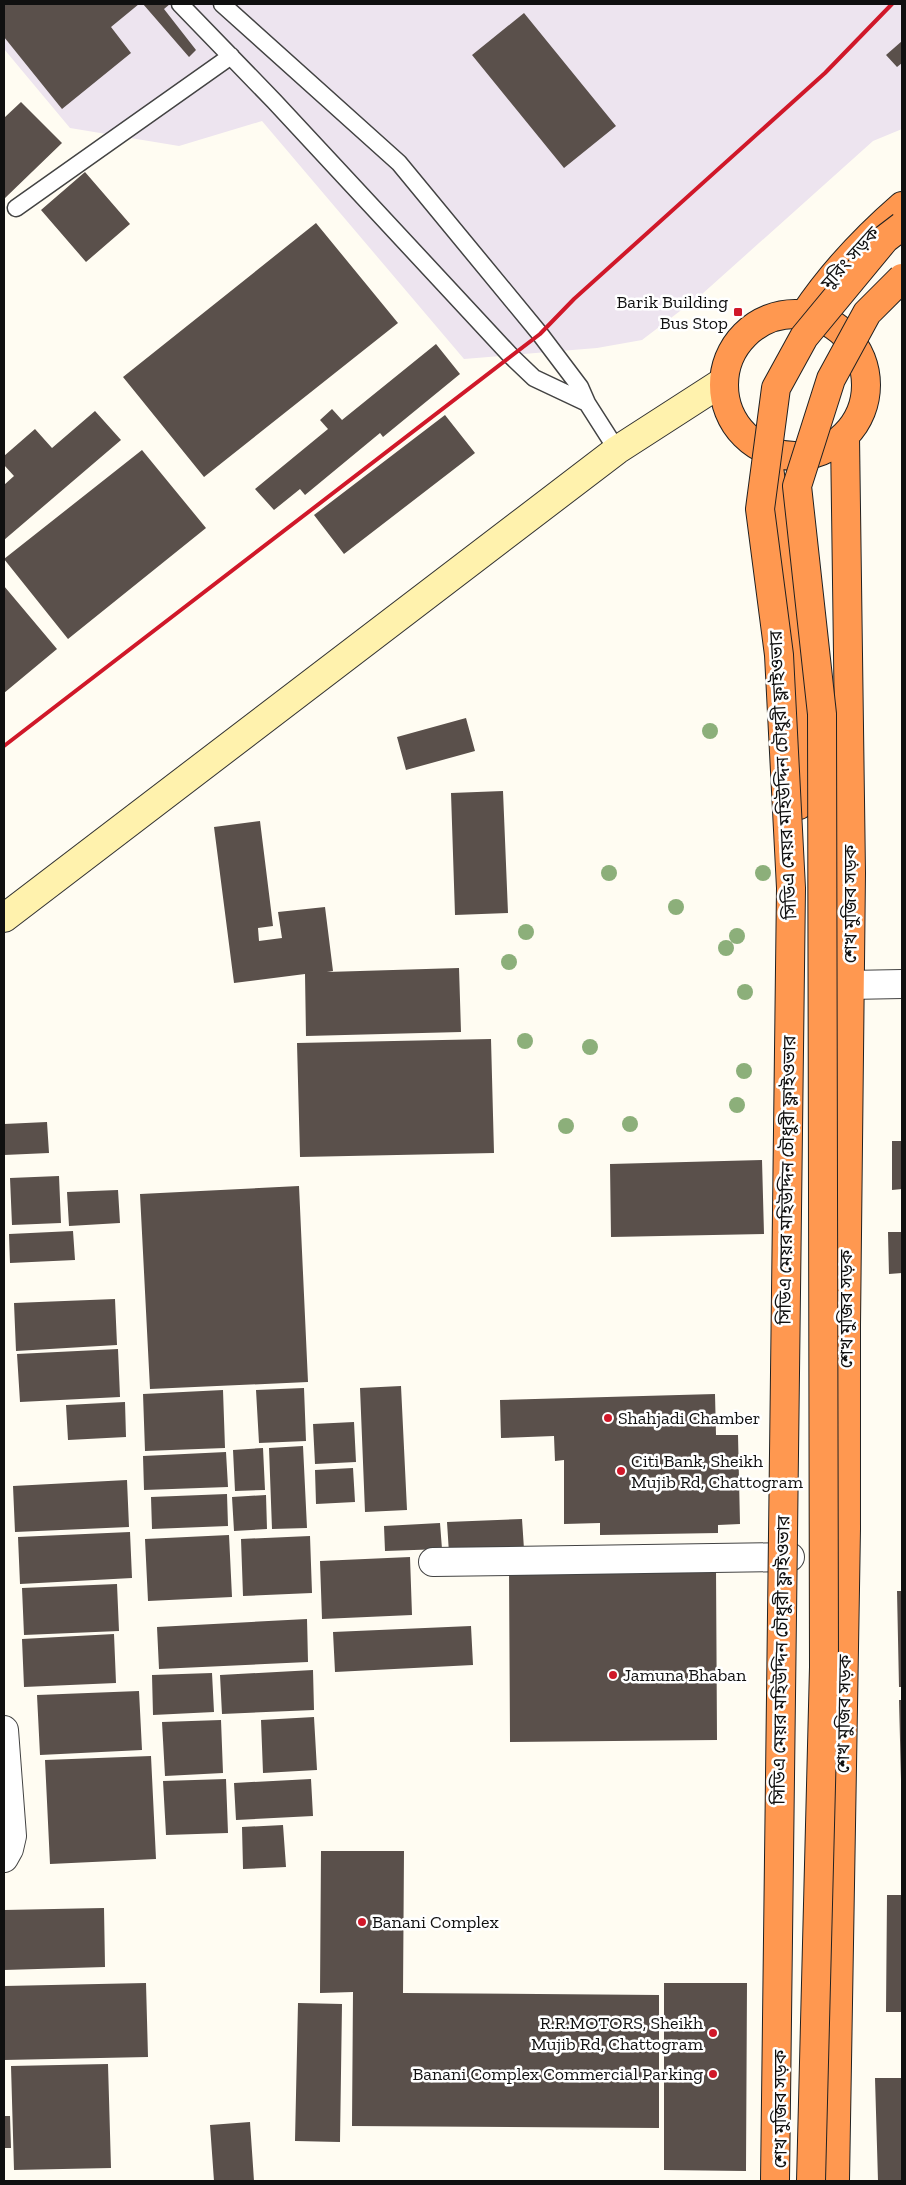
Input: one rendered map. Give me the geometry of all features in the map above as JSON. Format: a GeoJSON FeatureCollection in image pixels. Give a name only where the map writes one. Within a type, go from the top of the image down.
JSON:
{"type":"FeatureCollection","features":[{"type":"Feature","properties":{"kind":"highway","name":"মুরিং সড়ক"},"geometry":{"type":"LineString","coordinates":[[804,315],[825,284],[851,253],[902,206]]}},
{"type":"Feature","properties":{"kind":"highway","name":"সিডিএ মেয়র মহিউদ্দিন চৌধুরী ফ্লাইওভার"},"geometry":{"type":"LineString","coordinates":[[775,2181],[792,888],[779,655],[760,509],[776,388],[804,337],[885,239],[902,226]]}},
{"type":"Feature","properties":{"kind":"highway"},"geometry":{"type":"LineString","coordinates":[[811,2181],[824,1667],[822,714],[797,486],[831,379],[867,313],[902,278]]}},
{"type":"Feature","properties":{"kind":"highway"},"geometry":{"type":"LineString","coordinates":[[794,314],[804,315],[815,317],[834,326],[850,340],[861,358],[866,378],[865,399],[858,419],[845,436],[827,448],[807,455],[786,455],[766,449],[748,438],[734,421],[726,402],[724,381],[732,354],[739,342],[754,327],[773,318],[794,314]]}},
{"type":"Feature","properties":{"kind":"highway","name":"শেখ মুজিব সড়ক"},"geometry":{"type":"LineString","coordinates":[[835,2181],[846,1529],[850,654],[845,436]]}},
{"type":"Feature","properties":{"kind":"highway","name":"শেখ মুজিব সড়ক"},"geometry":{"type":"LineString","coordinates":[[766,449],[797,662],[800,872],[779,2181]]}},
{"type":"Feature","properties":{"kind":"main road"},"geometry":{"type":"LineString","coordinates":[[4,918],[617,450],[724,381]]}},
{"type":"Feature","properties":{"kind":"street"},"geometry":{"type":"LineString","coordinates":[[849,985],[902,984]]}},
{"type":"Feature","properties":{"kind":"street"},"geometry":{"type":"LineString","coordinates":[[433,1562],[790,1557]]}},
{"type":"Feature","properties":{"kind":"street"},"geometry":{"type":"LineString","coordinates":[[4,1730],[12,1836],[9,1849],[4,1858]]}},
{"type":"Feature","properties":{"kind":"lane"},"geometry":{"type":"LineString","coordinates":[[180,4],[231,56],[511,356],[534,378],[587,403]]}},
{"type":"Feature","properties":{"kind":"lane"},"geometry":{"type":"LineString","coordinates":[[222,4],[399,163],[540,334],[580,387],[587,403],[617,450]]}},
{"type":"Feature","properties":{"kind":"lane"},"geometry":{"type":"LineString","coordinates":[[16,208],[231,56]]}},
{"type":"Feature","properties":{"kind":"shaded area"},"geometry":{"type":"Polygon","coordinates":[[[4,4],[902,4],[902,129],[873,141],[701,295],[642,340],[597,348],[464,359],[262,121],[179,146],[70,128],[4,49],[4,4]]]}},
{"type":"Feature","properties":{"kind":"building"},"geometry":{"type":"Polygon","coordinates":[[[4,4],[139,4],[111,27],[131,53],[62,109],[4,37],[4,4]]]}},
{"type":"Feature","properties":{"kind":"building"},"geometry":{"type":"Polygon","coordinates":[[[143,4],[170,4],[164,9],[196,50],[189,57],[143,4]]]}},
{"type":"Feature","properties":{"kind":"building"},"geometry":{"type":"Polygon","coordinates":[[[524,13],[616,126],[564,168],[472,55],[524,13]]]}},
{"type":"Feature","properties":{"kind":"building"},"geometry":{"type":"Polygon","coordinates":[[[902,41],[902,63],[897,67],[886,55],[902,41]]]}},
{"type":"Feature","properties":{"kind":"building"},"geometry":{"type":"Polygon","coordinates":[[[21,102],[62,143],[4,199],[4,118],[21,102]]]}},
{"type":"Feature","properties":{"kind":"building"},"geometry":{"type":"Polygon","coordinates":[[[85,172],[130,224],[86,262],[41,210],[85,172]]]}},
{"type":"Feature","properties":{"kind":"building"},"geometry":{"type":"Polygon","coordinates":[[[316,223],[398,323],[204,477],[123,377],[316,223]]]}},
{"type":"Feature","properties":{"kind":"building"},"geometry":{"type":"Polygon","coordinates":[[[436,344],[460,374],[383,437],[380,433],[305,495],[300,489],[274,510],[255,489],[328,429],[320,420],[332,409],[342,420],[436,344]]]}},
{"type":"Feature","properties":{"kind":"building"},"geometry":{"type":"Polygon","coordinates":[[[95,411],[121,440],[4,540],[4,485],[14,476],[4,465],[4,456],[35,429],[52,448],[95,411]]]}},
{"type":"Feature","properties":{"kind":"building"},"geometry":{"type":"Polygon","coordinates":[[[445,415],[475,453],[344,554],[314,515],[445,415]]]}},
{"type":"Feature","properties":{"kind":"building"},"geometry":{"type":"Polygon","coordinates":[[[142,450],[206,528],[68,639],[4,559],[142,450]]]}},
{"type":"Feature","properties":{"kind":"building"},"geometry":{"type":"Polygon","coordinates":[[[4,586],[57,649],[4,693],[4,586]]]}},
{"type":"Feature","properties":{"kind":"building"},"geometry":{"type":"Polygon","coordinates":[[[466,718],[475,751],[406,770],[397,737],[466,718]]]}},
{"type":"Feature","properties":{"kind":"building"},"geometry":{"type":"Polygon","coordinates":[[[503,791],[508,913],[455,915],[451,793],[503,791]]]}},
{"type":"Feature","properties":{"kind":"building"},"geometry":{"type":"Polygon","coordinates":[[[260,821],[273,926],[258,928],[259,941],[282,938],[278,912],[325,907],[333,971],[327,972],[459,968],[461,1032],[306,1036],[305,974],[234,983],[214,827],[260,821]]]}},
{"type":"Feature","properties":{"kind":"building"},"geometry":{"type":"Polygon","coordinates":[[[491,1039],[494,1153],[300,1157],[297,1043],[491,1039]]]}},
{"type":"Feature","properties":{"kind":"building"},"geometry":{"type":"Polygon","coordinates":[[[47,1122],[49,1153],[4,1155],[4,1124],[47,1122]]]}},
{"type":"Feature","properties":{"kind":"building"},"geometry":{"type":"Polygon","coordinates":[[[892,1141],[902,1141],[902,1189],[892,1190],[892,1141]]]}},
{"type":"Feature","properties":{"kind":"building"},"geometry":{"type":"Polygon","coordinates":[[[762,1160],[764,1234],[611,1237],[610,1164],[762,1160]]]}},
{"type":"Feature","properties":{"kind":"building"},"geometry":{"type":"Polygon","coordinates":[[[59,1176],[61,1223],[12,1225],[10,1178],[59,1176]]]}},
{"type":"Feature","properties":{"kind":"building"},"geometry":{"type":"Polygon","coordinates":[[[299,1186],[308,1382],[150,1389],[140,1194],[299,1186]]]}},
{"type":"Feature","properties":{"kind":"building"},"geometry":{"type":"Polygon","coordinates":[[[118,1190],[120,1223],[69,1226],[67,1192],[118,1190]]]}},
{"type":"Feature","properties":{"kind":"building"},"geometry":{"type":"Polygon","coordinates":[[[73,1231],[75,1260],[10,1263],[9,1234],[73,1231]]]}},
{"type":"Feature","properties":{"kind":"building"},"geometry":{"type":"Polygon","coordinates":[[[888,1232],[902,1232],[902,1273],[889,1274],[888,1232]]]}},
{"type":"Feature","properties":{"kind":"building"},"geometry":{"type":"Polygon","coordinates":[[[115,1299],[117,1345],[16,1351],[14,1303],[115,1299]]]}},
{"type":"Feature","properties":{"kind":"building"},"geometry":{"type":"Polygon","coordinates":[[[118,1349],[120,1397],[20,1402],[17,1354],[118,1349]]]}},
{"type":"Feature","properties":{"kind":"building"},"geometry":{"type":"Polygon","coordinates":[[[401,1386],[407,1510],[365,1512],[360,1388],[401,1386]]]}},
{"type":"Feature","properties":{"kind":"building"},"geometry":{"type":"Polygon","coordinates":[[[304,1388],[306,1441],[259,1443],[256,1390],[304,1388]]]}},
{"type":"Feature","properties":{"kind":"building"},"geometry":{"type":"Polygon","coordinates":[[[223,1390],[225,1448],[145,1451],[143,1394],[223,1390]]]}},
{"type":"Feature","properties":{"kind":"building"},"geometry":{"type":"Polygon","coordinates":[[[715,1394],[716,1435],[738,1435],[740,1524],[718,1525],[718,1533],[600,1535],[600,1523],[564,1524],[564,1460],[555,1461],[554,1436],[501,1438],[500,1400],[715,1394]]]}},
{"type":"Feature","properties":{"kind":"building"},"geometry":{"type":"Polygon","coordinates":[[[125,1402],[126,1437],[68,1440],[66,1405],[125,1402]]]}},
{"type":"Feature","properties":{"kind":"building"},"geometry":{"type":"Polygon","coordinates":[[[354,1422],[356,1462],[315,1464],[313,1424],[354,1422]]]}},
{"type":"Feature","properties":{"kind":"building"},"geometry":{"type":"Polygon","coordinates":[[[303,1446],[307,1528],[272,1529],[269,1448],[303,1446]]]}},
{"type":"Feature","properties":{"kind":"building"},"geometry":{"type":"Polygon","coordinates":[[[263,1448],[265,1490],[235,1491],[233,1450],[263,1448]]]}},
{"type":"Feature","properties":{"kind":"building"},"geometry":{"type":"Polygon","coordinates":[[[226,1452],[228,1487],[144,1490],[143,1456],[226,1452]]]}},
{"type":"Feature","properties":{"kind":"building"},"geometry":{"type":"Polygon","coordinates":[[[353,1468],[355,1502],[316,1504],[315,1470],[353,1468]]]}},
{"type":"Feature","properties":{"kind":"building"},"geometry":{"type":"Polygon","coordinates":[[[127,1480],[129,1527],[15,1532],[13,1486],[127,1480]]]}},
{"type":"Feature","properties":{"kind":"building"},"geometry":{"type":"Polygon","coordinates":[[[227,1494],[228,1526],[152,1529],[151,1497],[227,1494]]]}},
{"type":"Feature","properties":{"kind":"building"},"geometry":{"type":"Polygon","coordinates":[[[266,1495],[267,1529],[234,1531],[232,1497],[266,1495]]]}},
{"type":"Feature","properties":{"kind":"building"},"geometry":{"type":"Polygon","coordinates":[[[522,1519],[524,1549],[449,1553],[447,1522],[522,1519]]]}},
{"type":"Feature","properties":{"kind":"building"},"geometry":{"type":"Polygon","coordinates":[[[440,1523],[442,1549],[385,1551],[384,1526],[440,1523]]]}},
{"type":"Feature","properties":{"kind":"building"},"geometry":{"type":"Polygon","coordinates":[[[130,1532],[132,1578],[20,1584],[18,1537],[130,1532]]]}},
{"type":"Feature","properties":{"kind":"building"},"geometry":{"type":"Polygon","coordinates":[[[229,1535],[232,1597],[148,1601],[145,1539],[229,1535]]]}},
{"type":"Feature","properties":{"kind":"building"},"geometry":{"type":"Polygon","coordinates":[[[310,1536],[312,1593],[243,1596],[241,1539],[310,1536]]]}},
{"type":"Feature","properties":{"kind":"building"},"geometry":{"type":"Polygon","coordinates":[[[410,1557],[412,1615],[322,1619],[320,1561],[410,1557]]]}},
{"type":"Feature","properties":{"kind":"building","name":"Jamuna Bhaban"},"geometry":{"type":"Polygon","coordinates":[[[716,1567],[717,1740],[510,1742],[509,1568],[716,1567]]]}},
{"type":"Feature","properties":{"kind":"building"},"geometry":{"type":"Polygon","coordinates":[[[117,1584],[119,1631],[24,1635],[22,1588],[117,1584]]]}},
{"type":"Feature","properties":{"kind":"building"},"geometry":{"type":"Polygon","coordinates":[[[897,1591],[902,1591],[902,1687],[899,1687],[897,1591]]]}},
{"type":"Feature","properties":{"kind":"building"},"geometry":{"type":"Polygon","coordinates":[[[307,1619],[308,1662],[159,1669],[157,1627],[307,1619]]]}},
{"type":"Feature","properties":{"kind":"building"},"geometry":{"type":"Polygon","coordinates":[[[471,1626],[473,1665],[335,1672],[333,1632],[471,1626]]]}},
{"type":"Feature","properties":{"kind":"building"},"geometry":{"type":"Polygon","coordinates":[[[114,1634],[116,1683],[24,1687],[22,1639],[114,1634]]]}},
{"type":"Feature","properties":{"kind":"building"},"geometry":{"type":"Polygon","coordinates":[[[313,1670],[314,1710],[222,1714],[220,1675],[313,1670]]]}},
{"type":"Feature","properties":{"kind":"building"},"geometry":{"type":"Polygon","coordinates":[[[212,1673],[214,1712],[153,1715],[152,1675],[212,1673]]]}},
{"type":"Feature","properties":{"kind":"building"},"geometry":{"type":"Polygon","coordinates":[[[139,1691],[142,1750],[40,1755],[37,1695],[139,1691]]]}},
{"type":"Feature","properties":{"kind":"building"},"geometry":{"type":"Polygon","coordinates":[[[899,1700],[902,1700],[902,1780],[901,1780],[899,1700]]]}},
{"type":"Feature","properties":{"kind":"building"},"geometry":{"type":"Polygon","coordinates":[[[314,1717],[317,1770],[263,1773],[261,1720],[314,1717]]]}},
{"type":"Feature","properties":{"kind":"building"},"geometry":{"type":"Polygon","coordinates":[[[221,1720],[223,1773],[165,1776],[162,1722],[221,1720]]]}},
{"type":"Feature","properties":{"kind":"building"},"geometry":{"type":"Polygon","coordinates":[[[151,1756],[156,1859],[50,1864],[45,1760],[151,1756]]]}},
{"type":"Feature","properties":{"kind":"building"},"geometry":{"type":"Polygon","coordinates":[[[226,1779],[228,1833],[166,1835],[163,1781],[226,1779]]]}},
{"type":"Feature","properties":{"kind":"building"},"geometry":{"type":"Polygon","coordinates":[[[311,1779],[313,1816],[236,1820],[234,1783],[311,1779]]]}},
{"type":"Feature","properties":{"kind":"building"},"geometry":{"type":"Polygon","coordinates":[[[283,1825],[286,1867],[243,1869],[242,1827],[283,1825]]]}},
{"type":"Feature","properties":{"kind":"building","name":"Banani Complex"},"geometry":{"type":"Polygon","coordinates":[[[321,1851],[404,1851],[403,1993],[659,1995],[659,2128],[352,2126],[353,1992],[320,1993],[321,1851]]]}},
{"type":"Feature","properties":{"kind":"building"},"geometry":{"type":"Polygon","coordinates":[[[887,1895],[902,1895],[902,2012],[886,2012],[887,1895]]]}},
{"type":"Feature","properties":{"kind":"building"},"geometry":{"type":"Polygon","coordinates":[[[104,1908],[105,1967],[4,1970],[4,1910],[104,1908]]]}},
{"type":"Feature","properties":{"kind":"building"},"geometry":{"type":"Polygon","coordinates":[[[146,1983],[148,2057],[4,2060],[4,1986],[146,1983]]]}},
{"type":"Feature","properties":{"kind":"building"},"geometry":{"type":"Polygon","coordinates":[[[664,1983],[747,1983],[746,2171],[664,2170],[664,1983]]]}},
{"type":"Feature","properties":{"kind":"building"},"geometry":{"type":"Polygon","coordinates":[[[298,2003],[342,2004],[340,2142],[295,2141],[298,2003]]]}},
{"type":"Feature","properties":{"kind":"building"},"geometry":{"type":"Polygon","coordinates":[[[108,2064],[111,2168],[14,2170],[11,2066],[108,2064]]]}},
{"type":"Feature","properties":{"kind":"building"},"geometry":{"type":"Polygon","coordinates":[[[875,2078],[902,2078],[902,2181],[878,2181],[875,2078]]]}},
{"type":"Feature","properties":{"kind":"building"},"geometry":{"type":"Polygon","coordinates":[[[4,2116],[10,2116],[11,2148],[4,2148],[4,2116]]]}},
{"type":"Feature","properties":{"kind":"building"},"geometry":{"type":"Polygon","coordinates":[[[250,2122],[254,2181],[214,2181],[210,2125],[250,2122]]]}},
{"type":"Feature","properties":{"kind":"railway"},"geometry":{"type":"LineString","coordinates":[[4,746],[540,334],[574,299],[825,73],[892,4]]}},
{"type":"Feature","properties":{"kind":"place","name":"Barik Building Bus Stop"},"geometry":{"type":"Point","coordinates":[738,312]}},
{"type":"Feature","properties":{"kind":"place","name":"Shahjadi Chamber"},"geometry":{"type":"Point","coordinates":[608,1418]}},
{"type":"Feature","properties":{"kind":"place","name":"Citi Bank, Sheikh Mujib Rd, Chattogram"},"geometry":{"type":"Point","coordinates":[621,1471]}},
{"type":"Feature","properties":{"kind":"place","name":"Jamuna Bhaban"},"geometry":{"type":"Point","coordinates":[613,1675]}},
{"type":"Feature","properties":{"kind":"place","name":"Banani Complex"},"geometry":{"type":"Point","coordinates":[362,1922]}},
{"type":"Feature","properties":{"kind":"place","name":"R.R.MOTORS, Sheikh Mujib Rd, Chattogram"},"geometry":{"type":"Point","coordinates":[713,2033]}},
{"type":"Feature","properties":{"kind":"place","name":"Banani Complex Commercial Parking"},"geometry":{"type":"Point","coordinates":[713,2074]}}]}
